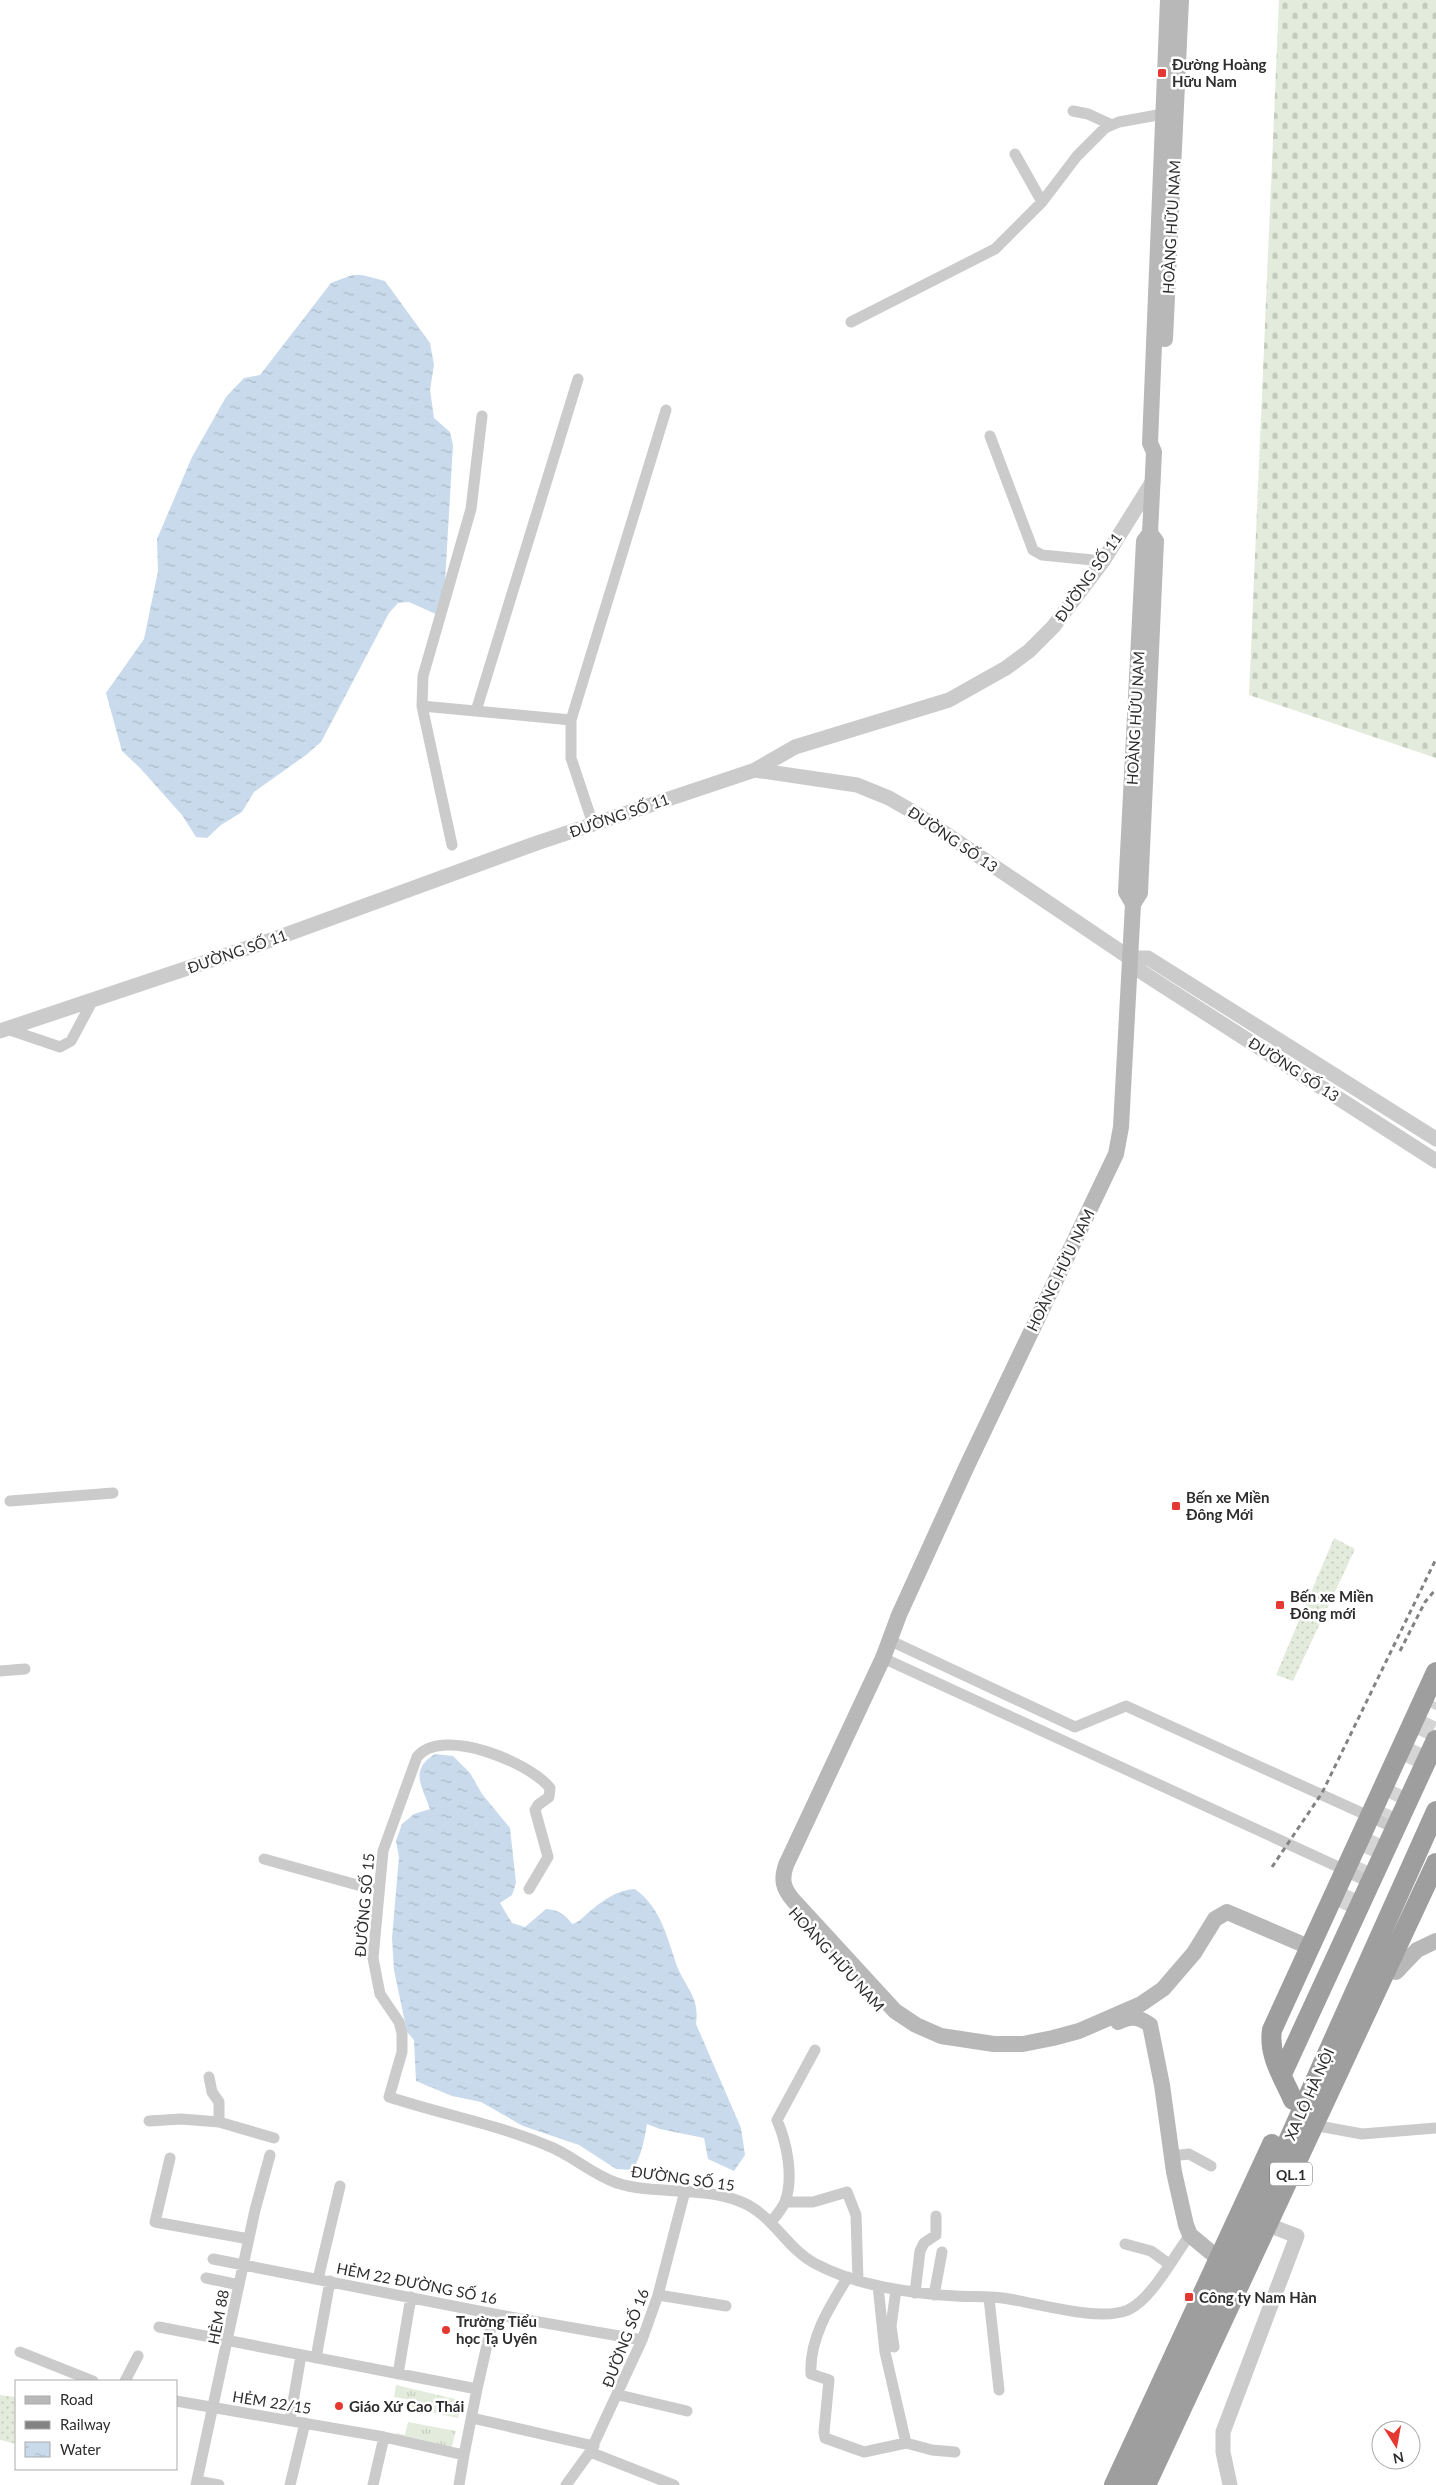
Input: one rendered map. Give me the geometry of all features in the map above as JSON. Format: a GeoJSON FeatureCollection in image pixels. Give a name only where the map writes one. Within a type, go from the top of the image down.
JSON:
{"type":"FeatureCollection","features":[{"type":"Feature","properties":{"kind":"highway","name":"XA LỘ HÀ NỘI"},"geometry":{"type":"LineString","coordinates":[[1299,2103],[1273,2054],[1270,2042],[1272,2030],[1436,1672]]}},
{"type":"Feature","properties":{"kind":"highway"},"geometry":{"type":"LineString","coordinates":[[1282,2074],[1436,1740]]}},
{"type":"Feature","properties":{"kind":"highway"},"geometry":{"type":"LineString","coordinates":[[1396,1787],[1407,1763]]}},
{"type":"Feature","properties":{"kind":"highway","name":"XA LỘ HÀ NỘI"},"geometry":{"type":"LineString","coordinates":[[1114,2485],[1201,2314],[1436,1811]]}},
{"type":"Feature","properties":{"kind":"highway","name":"XA LỘ HÀ NỘI"},"geometry":{"type":"LineString","coordinates":[[1318,2127],[1396,1972],[1431,1888],[1436,1862]]}},
{"type":"Feature","properties":{"kind":"highway","name":"XA LỘ HÀ NỘI"},"geometry":{"type":"LineString","coordinates":[[1156,2485],[1318,2127],[1431,1888]]}},
{"type":"Feature","properties":{"kind":"highway"},"geometry":{"type":"LineString","coordinates":[[1273,2054],[1340,1908]]}},
{"type":"Feature","properties":{"kind":"highway","name":"XA LỘ HÀ NỘI"},"geometry":{"type":"LineString","coordinates":[[1146,2485],[1272,2227]]}},
{"type":"Feature","properties":{"kind":"highway","name":"XA LỘ HÀ NỘI"},"geometry":{"type":"LineString","coordinates":[[1130,2485],[1201,2314]]}},
{"type":"Feature","properties":{"kind":"main road","name":"HOÀNG HỮU NAM"},"geometry":{"type":"LineString","coordinates":[[1168,0],[1170,114],[1160,443],[1154,452],[1150,534],[1156,541],[1140,893],[1132,904],[1123,1054],[1121,1127],[1116,1154],[899,1615],[883,1658],[786,1865],[783,1882],[787,1892],[895,2011],[916,2026],[941,2036],[994,2044],[1024,2044],[1079,2030],[1141,2004],[1163,1989],[1194,1953],[1215,1918],[1227,1912],[1309,1947]]}},
{"type":"Feature","properties":{"kind":"main road","name":"HOÀNG HỮU NAM"},"geometry":{"type":"LineString","coordinates":[[1170,114],[1181,0]]}},
{"type":"Feature","properties":{"kind":"main road","name":"HOÀNG HỮU NAM"},"geometry":{"type":"LineString","coordinates":[[899,1615],[883,1637],[778,1862],[775,1884],[780,1896],[870,1999],[911,2031],[938,2043],[965,2049],[1025,2052],[1083,2038],[1126,2018],[1139,2017],[1150,2025],[1162,2085],[1171,2156],[1190,2236]]}},
{"type":"Feature","properties":{"kind":"main road"},"geometry":{"type":"LineString","coordinates":[[1396,1972],[1416,1950],[1436,1941]]}},
{"type":"Feature","properties":{"kind":"main road"},"geometry":{"type":"LineString","coordinates":[[1190,2236],[1225,2262]]}},
{"type":"Feature","properties":{"kind":"street"},"geometry":{"type":"LineString","coordinates":[[1073,111],[1088,114],[1112,125]]}},
{"type":"Feature","properties":{"kind":"street"},"geometry":{"type":"LineString","coordinates":[[851,322],[995,249],[1042,202],[1077,156],[1106,128],[1112,125],[1170,114]]}},
{"type":"Feature","properties":{"kind":"street"},"geometry":{"type":"LineString","coordinates":[[1015,154],[1042,202]]}},
{"type":"Feature","properties":{"kind":"street"},"geometry":{"type":"LineString","coordinates":[[476,711],[578,379]]}},
{"type":"Feature","properties":{"kind":"street"},"geometry":{"type":"LineString","coordinates":[[592,824],[571,758],[571,720],[666,410]]}},
{"type":"Feature","properties":{"kind":"street"},"geometry":{"type":"LineString","coordinates":[[452,845],[422,706],[423,676],[470,509],[482,416]]}},
{"type":"Feature","properties":{"kind":"street"},"geometry":{"type":"LineString","coordinates":[[990,436],[1033,550],[1042,555],[1102,561]]}},
{"type":"Feature","properties":{"kind":"street","name":"ĐƯỜNG SỐ 11"},"geometry":{"type":"LineString","coordinates":[[4,1030],[274,939],[592,824],[756,770],[795,747],[949,700],[987,680],[1029,651],[1079,595],[1153,481]]}},
{"type":"Feature","properties":{"kind":"street"},"geometry":{"type":"LineString","coordinates":[[1123,528],[1138,526],[1150,534]]}},
{"type":"Feature","properties":{"kind":"street"},"geometry":{"type":"LineString","coordinates":[[422,706],[571,720]]}},
{"type":"Feature","properties":{"kind":"street","name":"ĐƯỜNG SỐ 13"},"geometry":{"type":"LineString","coordinates":[[756,770],[857,785],[889,798],[941,830],[1130,958],[1140,971],[1436,1161]]}},
{"type":"Feature","properties":{"kind":"street","name":"ĐƯỜNG SỐ 13"},"geometry":{"type":"LineString","coordinates":[[1130,958],[1148,958],[1436,1139]]}},
{"type":"Feature","properties":{"kind":"street"},"geometry":{"type":"LineString","coordinates":[[4,1030],[60,1047],[66,1045],[72,1041],[93,1000]]}},
{"type":"Feature","properties":{"kind":"street"},"geometry":{"type":"LineString","coordinates":[[10,1501],[113,1493]]}},
{"type":"Feature","properties":{"kind":"street"},"geometry":{"type":"LineString","coordinates":[[890,1641],[1074,1727],[1126,1706],[1395,1828]]}},
{"type":"Feature","properties":{"kind":"street"},"geometry":{"type":"LineString","coordinates":[[883,1658],[1370,1881]]}},
{"type":"Feature","properties":{"kind":"street"},"geometry":{"type":"LineString","coordinates":[[0,1671],[25,1669]]}},
{"type":"Feature","properties":{"kind":"street","name":"ĐƯỜNG SỐ 15"},"geometry":{"type":"LineString","coordinates":[[529,1889],[548,1857],[535,1810],[550,1793],[545,1782],[525,1768],[487,1752],[440,1745],[428,1748],[417,1757],[383,1851],[373,1958],[380,1994],[398,2022],[403,2043],[389,2097],[517,2133],[564,2152],[617,2183],[723,2196],[740,2201],[752,2207],[771,2222],[799,2253],[813,2262],[853,2279],[896,2290],[934,2295],[1006,2298],[1101,2315],[1119,2312],[1129,2309],[1149,2294],[1190,2236]]}},
{"type":"Feature","properties":{"kind":"street"},"geometry":{"type":"LineString","coordinates":[[264,1859],[379,1891]]}},
{"type":"Feature","properties":{"kind":"street"},"geometry":{"type":"LineString","coordinates":[[771,2222],[785,2202],[788,2170],[786,2148],[777,2120],[815,2050]]}},
{"type":"Feature","properties":{"kind":"street"},"geometry":{"type":"LineString","coordinates":[[209,2077],[212,2092],[220,2102],[219,2122]]}},
{"type":"Feature","properties":{"kind":"street"},"geometry":{"type":"LineString","coordinates":[[149,2121],[181,2119],[219,2122],[274,2138]]}},
{"type":"Feature","properties":{"kind":"street"},"geometry":{"type":"LineString","coordinates":[[1318,2127],[1362,2134],[1436,2128]]}},
{"type":"Feature","properties":{"kind":"street","name":"HẺM 88"},"geometry":{"type":"LineString","coordinates":[[197,2483],[249,2239],[270,2154]]}},
{"type":"Feature","properties":{"kind":"street"},"geometry":{"type":"LineString","coordinates":[[1171,2156],[1189,2154],[1210,2166]]}},
{"type":"Feature","properties":{"kind":"street"},"geometry":{"type":"LineString","coordinates":[[170,2158],[155,2222],[249,2239]]}},
{"type":"Feature","properties":{"kind":"street"},"geometry":{"type":"LineString","coordinates":[[316,2358],[324,2280],[340,2186]]}},
{"type":"Feature","properties":{"kind":"street","name":"ĐƯỜNG SỐ 16"},"geometry":{"type":"LineString","coordinates":[[568,2484],[592,2449],[642,2340],[658,2295],[685,2191]]}},
{"type":"Feature","properties":{"kind":"street"},"geometry":{"type":"LineString","coordinates":[[785,2202],[812,2202],[847,2192],[856,2215],[853,2279],[827,2313],[815,2339],[811,2372],[829,2380],[824,2432],[828,2440],[864,2452],[906,2443],[932,2450],[955,2452]]}},
{"type":"Feature","properties":{"kind":"street"},"geometry":{"type":"LineString","coordinates":[[915,2293],[920,2251],[924,2242],[936,2235],[936,2216]]}},
{"type":"Feature","properties":{"kind":"street"},"geometry":{"type":"LineString","coordinates":[[1230,2485],[1222,2452],[1223,2432],[1297,2236],[1272,2227]]}},
{"type":"Feature","properties":{"kind":"street"},"geometry":{"type":"LineString","coordinates":[[1125,2244],[1151,2251],[1169,2264]]}},
{"type":"Feature","properties":{"kind":"street"},"geometry":{"type":"LineString","coordinates":[[934,2295],[942,2252]]}},
{"type":"Feature","properties":{"kind":"street","name":"HẺM 22 ĐƯỜNG SỐ 16"},"geometry":{"type":"LineString","coordinates":[[214,2259],[494,2314],[642,2340]]}},
{"type":"Feature","properties":{"kind":"street"},"geometry":{"type":"LineString","coordinates":[[206,2278],[239,2285]]}},
{"type":"Feature","properties":{"kind":"street"},"geometry":{"type":"LineString","coordinates":[[878,2286],[885,2352],[906,2443]]}},
{"type":"Feature","properties":{"kind":"street"},"geometry":{"type":"LineString","coordinates":[[894,2347],[891,2326],[896,2290]]}},
{"type":"Feature","properties":{"kind":"street"},"geometry":{"type":"LineString","coordinates":[[658,2295],[726,2306]]}},
{"type":"Feature","properties":{"kind":"street"},"geometry":{"type":"LineString","coordinates":[[398,2374],[411,2298]]}},
{"type":"Feature","properties":{"kind":"street"},"geometry":{"type":"LineString","coordinates":[[989,2298],[999,2390]]}},
{"type":"Feature","properties":{"kind":"street"},"geometry":{"type":"LineString","coordinates":[[459,2485],[477,2389],[494,2314]]}},
{"type":"Feature","properties":{"kind":"street"},"geometry":{"type":"LineString","coordinates":[[159,2327],[228,2342],[477,2389]]}},
{"type":"Feature","properties":{"kind":"street"},"geometry":{"type":"LineString","coordinates":[[20,2352],[90,2380]]}},
{"type":"Feature","properties":{"kind":"street"},"geometry":{"type":"LineString","coordinates":[[290,2420],[301,2355]]}},
{"type":"Feature","properties":{"kind":"street"},"geometry":{"type":"LineString","coordinates":[[126,2380],[138,2356]]}},
{"type":"Feature","properties":{"kind":"street"},"geometry":{"type":"LineString","coordinates":[[618,2395],[687,2411]]}},
{"type":"Feature","properties":{"kind":"street","name":"HẺM 22/15"},"geometry":{"type":"LineString","coordinates":[[178,2402],[384,2437],[464,2455]]}},
{"type":"Feature","properties":{"kind":"street"},"geometry":{"type":"LineString","coordinates":[[472,2418],[592,2449],[674,2485]]}},
{"type":"Feature","properties":{"kind":"street"},"geometry":{"type":"LineString","coordinates":[[290,2485],[305,2423]]}},
{"type":"Feature","properties":{"kind":"street"},"geometry":{"type":"LineString","coordinates":[[373,2485],[384,2437]]}},
{"type":"Feature","properties":{"kind":"street"},"geometry":{"type":"LineString","coordinates":[[197,2483],[219,2485]]}},
{"type":"Feature","properties":{"kind":"green space"},"geometry":{"type":"Polygon","coordinates":[[[1279,0],[1436,0],[1436,758],[1249,695],[1279,0]]]}},
{"type":"Feature","properties":{"kind":"green space"},"geometry":{"type":"Polygon","coordinates":[[[1334,1538],[1355,1549],[1293,1681],[1276,1675],[1334,1538]]]}},
{"type":"Feature","properties":{"kind":"green space"},"geometry":{"type":"Polygon","coordinates":[[[396,2385],[459,2400],[461,2405],[458,2418],[411,2408],[412,2400],[394,2397],[396,2385]]]}},
{"type":"Feature","properties":{"kind":"green space"},"geometry":{"type":"Polygon","coordinates":[[[0,2395],[15,2397],[15,2444],[0,2440],[0,2395]]]}},
{"type":"Feature","properties":{"kind":"green space"},"geometry":{"type":"Polygon","coordinates":[[[408,2422],[456,2431],[451,2450],[395,2439],[397,2433],[405,2435],[408,2422]]]}},
{"type":"Feature","properties":{"kind":"water"},"geometry":{"type":"Polygon","coordinates":[[[352,275],[362,275],[385,281],[430,343],[434,365],[430,390],[434,418],[450,432],[453,445],[444,598],[440,616],[409,602],[398,603],[389,613],[321,742],[254,792],[242,812],[221,825],[207,838],[196,837],[182,815],[140,768],[122,751],[106,693],[144,639],[158,571],[157,539],[192,457],[226,397],[244,378],[260,375],[331,283],[352,275]]]}},
{"type":"Feature","properties":{"kind":"water"},"geometry":{"type":"Polygon","coordinates":[[[435,1754],[453,1756],[470,1773],[482,1794],[510,1828],[516,1883],[512,1895],[500,1903],[512,1923],[525,1927],[546,1909],[561,1913],[572,1924],[579,1921],[610,1897],[622,1891],[635,1889],[651,1905],[662,1924],[677,1966],[694,2000],[697,2015],[696,2024],[741,2128],[745,2155],[734,2171],[708,2159],[704,2138],[660,2129],[647,2124],[644,2142],[632,2170],[616,2169],[579,2145],[523,2126],[481,2102],[452,2096],[416,2081],[414,2040],[407,2032],[394,1970],[392,1938],[399,1857],[396,1841],[402,1824],[414,1814],[430,1809],[421,1786],[420,1772],[427,1760],[435,1754]]]}},
{"type":"Feature","properties":{"kind":"tunnel"},"geometry":{"type":"LineString","coordinates":[[1407,1763],[1436,1702]]}},
{"type":"Feature","properties":{"kind":"tunnel"},"geometry":{"type":"LineString","coordinates":[[1340,1908],[1396,1787]]}},
{"type":"Feature","properties":{"kind":"railway"},"geometry":{"type":"LineString","coordinates":[[1272,1867],[1322,1793],[1436,1559]]}},
{"type":"Feature","properties":{"kind":"railway"},"geometry":{"type":"LineString","coordinates":[[1400,1651],[1425,1602],[1436,1589]]}},
{"type":"Feature","properties":{"kind":"place","name":"Đường Hoàng Hữu Nam"},"geometry":{"type":"Point","coordinates":[1162,73]}},
{"type":"Feature","properties":{"kind":"place","name":"Bến xe Miền Đông Mới"},"geometry":{"type":"Point","coordinates":[1176,1506]}},
{"type":"Feature","properties":{"kind":"place","name":"Bến xe Miền Đông mới"},"geometry":{"type":"Point","coordinates":[1280,1605]}},
{"type":"Feature","properties":{"kind":"place","name":"Công ty Nam Hàn"},"geometry":{"type":"Point","coordinates":[1189,2297]}},
{"type":"Feature","properties":{"kind":"place","name":"Trường Tiểu học Tạ Uyên"},"geometry":{"type":"Point","coordinates":[446,2330]}},
{"type":"Feature","properties":{"kind":"place","name":"Giáo Xứ Cao Thái"},"geometry":{"type":"Point","coordinates":[339,2406]}}]}
